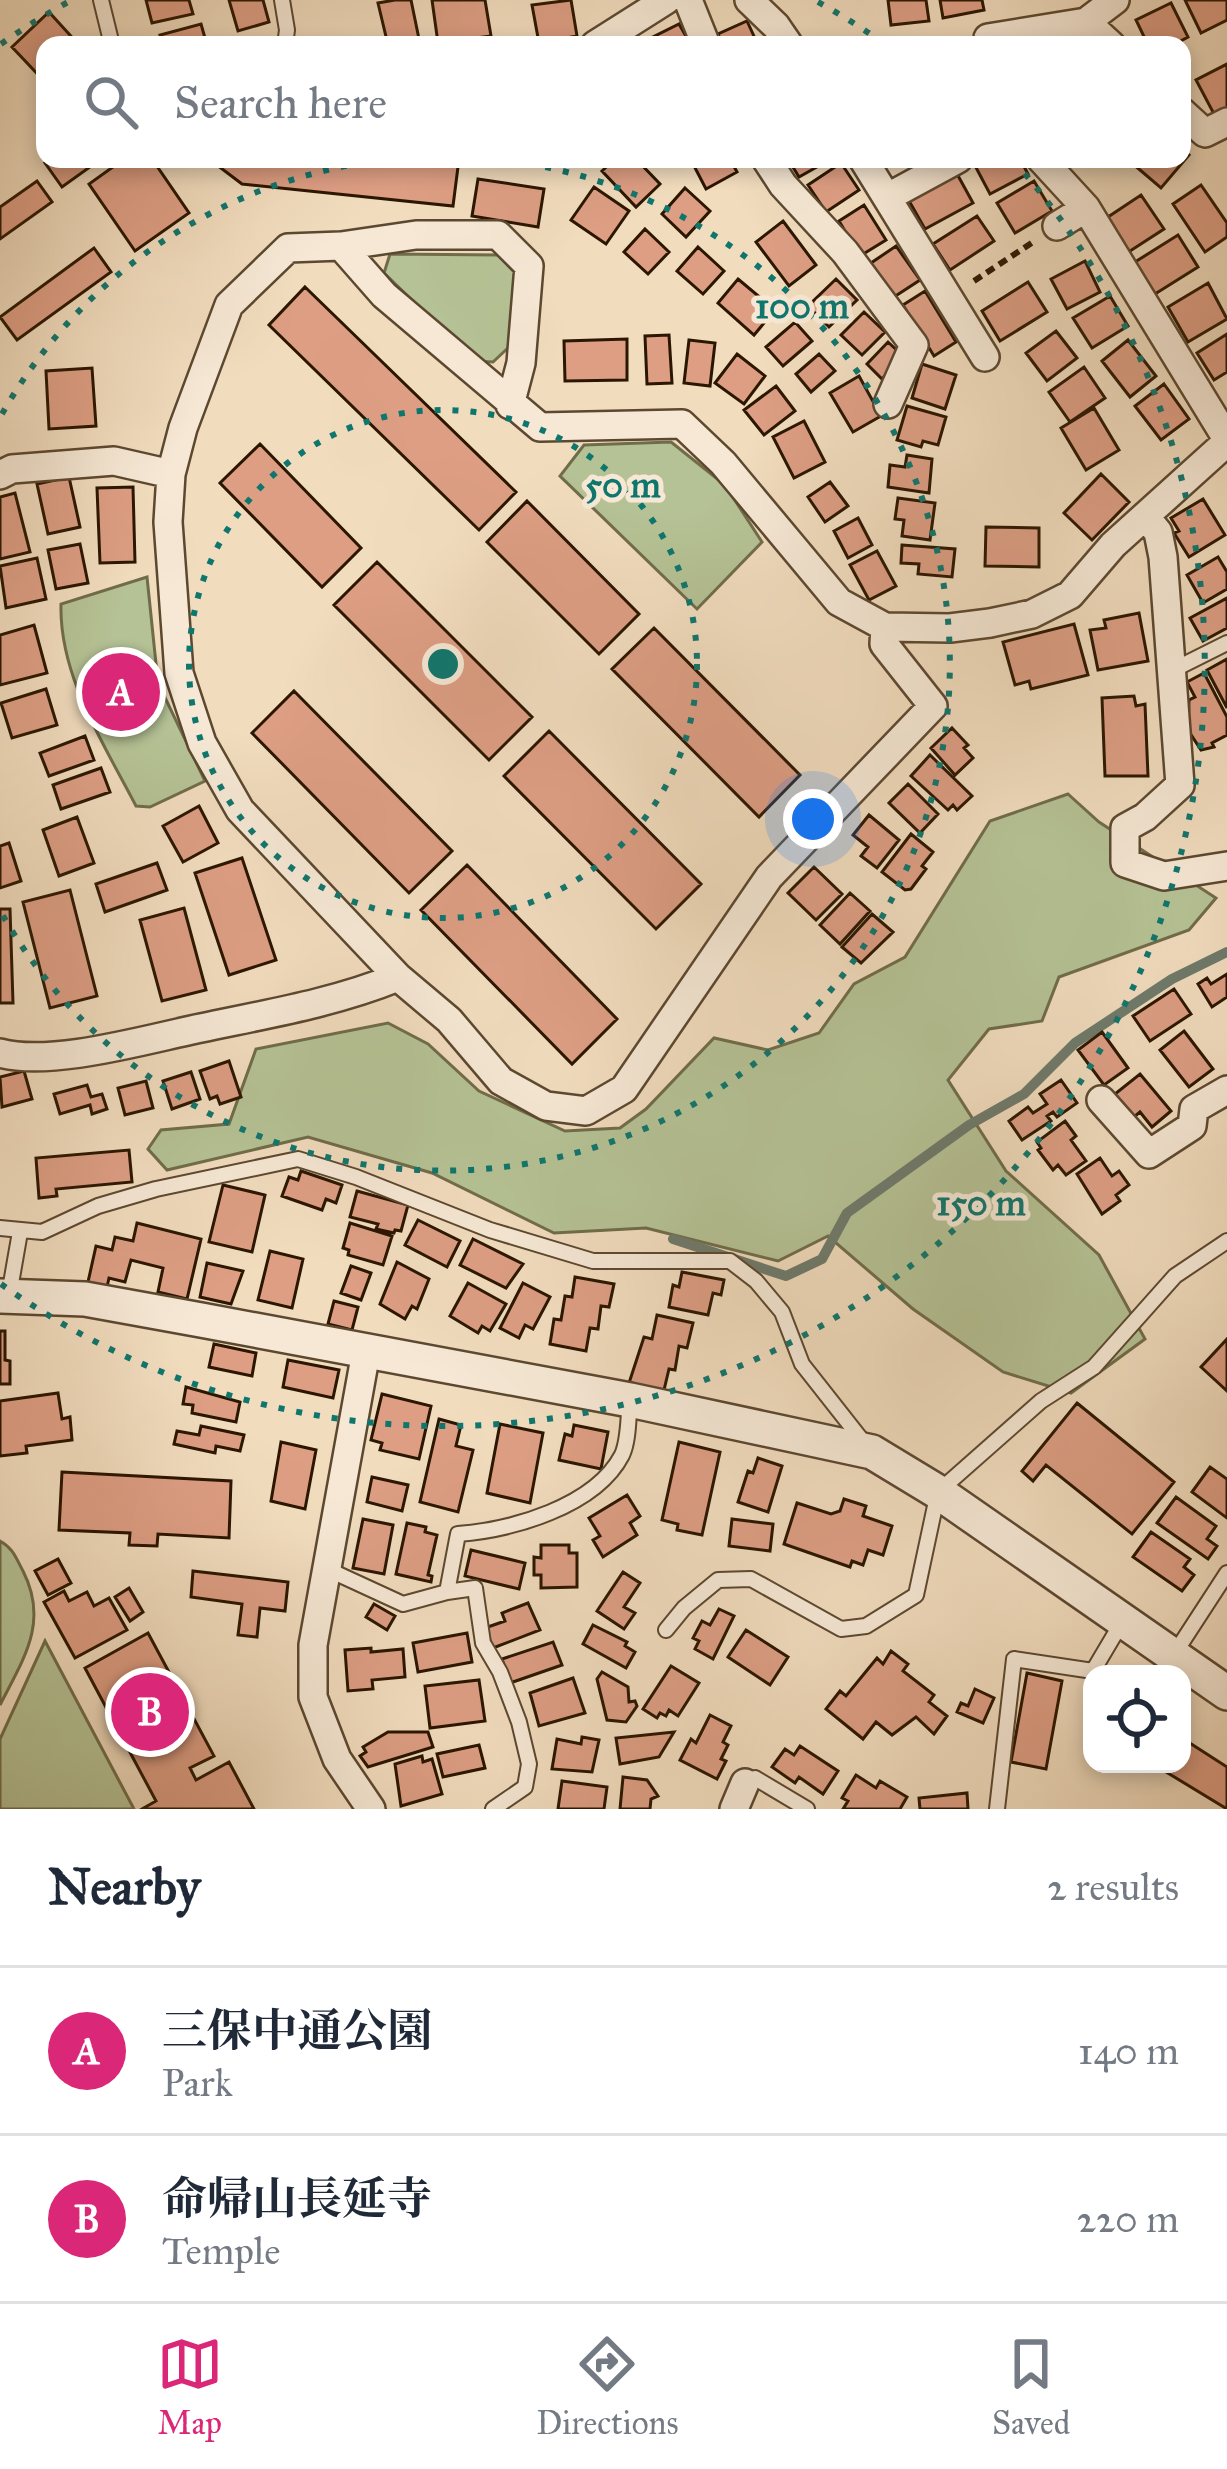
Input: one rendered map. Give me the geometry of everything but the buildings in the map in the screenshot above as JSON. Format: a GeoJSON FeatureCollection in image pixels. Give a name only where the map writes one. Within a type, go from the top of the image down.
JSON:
{"type":"FeatureCollection","features":[{"type":"Feature","properties":{"kind":"street"},"geometry":{"type":"LineString","coordinates":[[610,36],[666,0]]}},
{"type":"Feature","properties":{"kind":"street"},"geometry":{"type":"LineString","coordinates":[[688,0],[702,36]]}},
{"type":"Feature","properties":{"kind":"street"},"geometry":{"type":"LineString","coordinates":[[749,0],[783,36]]}},
{"type":"Feature","properties":{"kind":"street"},"geometry":{"type":"LineString","coordinates":[[1000,36],[1087,22],[1115,0]]}},
{"type":"Feature","properties":{"kind":"street"},"geometry":{"type":"LineString","coordinates":[[1087,22],[1102,36]]}},
{"type":"Feature","properties":{"kind":"street"},"geometry":{"type":"LineString","coordinates":[[1191,120],[1205,133],[1227,122]]}},
{"type":"Feature","properties":{"kind":"street"},"geometry":{"type":"LineString","coordinates":[[772,168],[844,252],[914,346],[888,404]]}},
{"type":"Feature","properties":{"kind":"street"},"geometry":{"type":"LineString","coordinates":[[869,168],[953,293],[985,357]]}},
{"type":"Feature","properties":{"kind":"street"},"geometry":{"type":"LineString","coordinates":[[889,197],[942,168]]}},
{"type":"Feature","properties":{"kind":"street"},"geometry":{"type":"LineString","coordinates":[[340,246],[384,295],[540,427],[682,424],[723,463],[839,602],[885,627],[950,628],[1032,614],[1070,596],[1144,516],[1227,440],[1086,208],[1049,168]]}},
{"type":"Feature","properties":{"kind":"street"},"geometry":{"type":"LineString","coordinates":[[1058,226],[1086,208]]}},
{"type":"Feature","properties":{"kind":"street"},"geometry":{"type":"LineString","coordinates":[[510,405],[521,364],[529,266],[498,235],[416,235],[289,248],[230,305],[183,428],[171,474],[168,522],[179,673],[202,743],[240,810],[398,977],[449,1020],[502,1081],[546,1106],[586,1111],[624,1089],[769,877],[933,706],[884,644],[885,627]]}},
{"type":"Feature","properties":{"kind":"street"},"geometry":{"type":"LineString","coordinates":[[0,475],[12,469],[114,460],[171,474]]}},
{"type":"Feature","properties":{"kind":"street"},"geometry":{"type":"LineString","coordinates":[[1144,516],[1158,532],[1163,557],[1180,785],[1126,828],[1125,863],[1164,876],[1227,866]]}},
{"type":"Feature","properties":{"kind":"street"},"geometry":{"type":"LineString","coordinates":[[0,1053],[20,1058],[114,1046],[354,995],[398,977]]}},
{"type":"Feature","properties":{"kind":"street"},"geometry":{"type":"LineString","coordinates":[[1101,1100],[1149,1154],[1192,1126],[1194,1109],[1227,1090]]}},
{"type":"Feature","properties":{"kind":"street"},"geometry":{"type":"LineString","coordinates":[[4,1295],[85,1299],[630,1400],[872,1452],[938,1492],[1227,1693]]}},
{"type":"Feature","properties":{"kind":"street"},"geometry":{"type":"LineString","coordinates":[[366,1352],[313,1645],[313,1697],[350,1784],[371,1806]]}},
{"type":"Feature","properties":{"kind":"lane"},"geometry":{"type":"LineString","coordinates":[[101,0],[110,36]]}},
{"type":"Feature","properties":{"kind":"lane"},"geometry":{"type":"LineString","coordinates":[[282,0],[286,36]]}},
{"type":"Feature","properties":{"kind":"lane"},"geometry":{"type":"LineString","coordinates":[[1173,670],[1227,643]]}},
{"type":"Feature","properties":{"kind":"lane"},"geometry":{"type":"LineString","coordinates":[[0,1228],[42,1232],[98,1206],[156,1189],[298,1159],[490,1230],[593,1261],[730,1261],[756,1281],[782,1312],[802,1364],[872,1452]]}},
{"type":"Feature","properties":{"kind":"lane"},"geometry":{"type":"LineString","coordinates":[[4,1295],[20,1232]]}},
{"type":"Feature","properties":{"kind":"lane"},"geometry":{"type":"LineString","coordinates":[[666,1630],[718,1580],[751,1579],[841,1629],[866,1626],[916,1595],[938,1492],[1042,1401],[1094,1367],[1175,1276],[1227,1241]]}},
{"type":"Feature","properties":{"kind":"lane"},"geometry":{"type":"LineString","coordinates":[[447,1592],[458,1534],[487,1532],[576,1500],[608,1476],[625,1451],[630,1400]]}},
{"type":"Feature","properties":{"kind":"lane"},"geometry":{"type":"LineString","coordinates":[[327,1569],[403,1604],[475,1588],[483,1643],[507,1689],[529,1764],[525,1787],[493,1809]]}},
{"type":"Feature","properties":{"kind":"lane"},"geometry":{"type":"LineString","coordinates":[[1173,1656],[1227,1573]]}},
{"type":"Feature","properties":{"kind":"lane"},"geometry":{"type":"LineString","coordinates":[[997,1809],[1014,1658],[1093,1671],[1122,1622]]}},
{"type":"Feature","properties":{"kind":"lane"},"geometry":{"type":"LineString","coordinates":[[739,1796],[755,1778],[807,1809]]}},
{"type":"Feature","properties":{"kind":"path"},"geometry":{"type":"LineString","coordinates":[[953,293],[1058,226]]}},
{"type":"Feature","properties":{"kind":"green space"},"geometry":{"type":"Polygon","coordinates":[[[390,254],[499,255],[517,275],[510,346],[493,362],[475,361],[384,273],[390,254]]]}},
{"type":"Feature","properties":{"kind":"green space"},"geometry":{"type":"Polygon","coordinates":[[[671,442],[725,485],[762,542],[697,609],[560,476],[584,445],[671,442]]]}},
{"type":"Feature","properties":{"kind":"green space"},"geometry":{"type":"Polygon","coordinates":[[[147,577],[158,683],[205,781],[150,807],[136,806],[86,709],[67,657],[61,604],[147,577]]]}},
{"type":"Feature","properties":{"kind":"green space"},"geometry":{"type":"Polygon","coordinates":[[[1068,794],[1099,822],[1216,898],[1189,930],[1059,977],[1042,1021],[989,1029],[948,1080],[1006,1171],[1099,1255],[1145,1339],[1071,1393],[1003,1372],[913,1309],[828,1236],[778,1261],[646,1228],[554,1233],[432,1173],[308,1137],[167,1170],[148,1149],[161,1130],[229,1124],[256,1049],[388,1023],[428,1044],[479,1091],[565,1131],[620,1128],[646,1109],[714,1038],[768,1050],[819,1033],[854,984],[905,957],[990,821],[1068,794]]]}},
{"type":"Feature","properties":{"kind":"green space"},"geometry":{"type":"Polygon","coordinates":[[[0,1541],[23,1571],[34,1607],[30,1640],[0,1705],[0,1541]]]}},
{"type":"Feature","properties":{"kind":"green space"},"geometry":{"type":"Polygon","coordinates":[[[45,1641],[134,1809],[0,1809],[0,1739],[45,1641]]]}},
{"type":"Feature","properties":{"kind":"waterway"},"geometry":{"type":"LineString","coordinates":[[673,1239],[786,1276],[822,1259],[847,1213],[969,1125],[1024,1094],[1075,1043],[1172,979],[1227,952]]}},
{"type":"Feature","properties":{"kind":"place","name":"三保中通公園"},"geometry":{"type":"Point","coordinates":[121,692]}},
{"type":"Feature","properties":{"kind":"place","name":"命帰山長延寺"},"geometry":{"type":"Point","coordinates":[150,1712]}}]}
